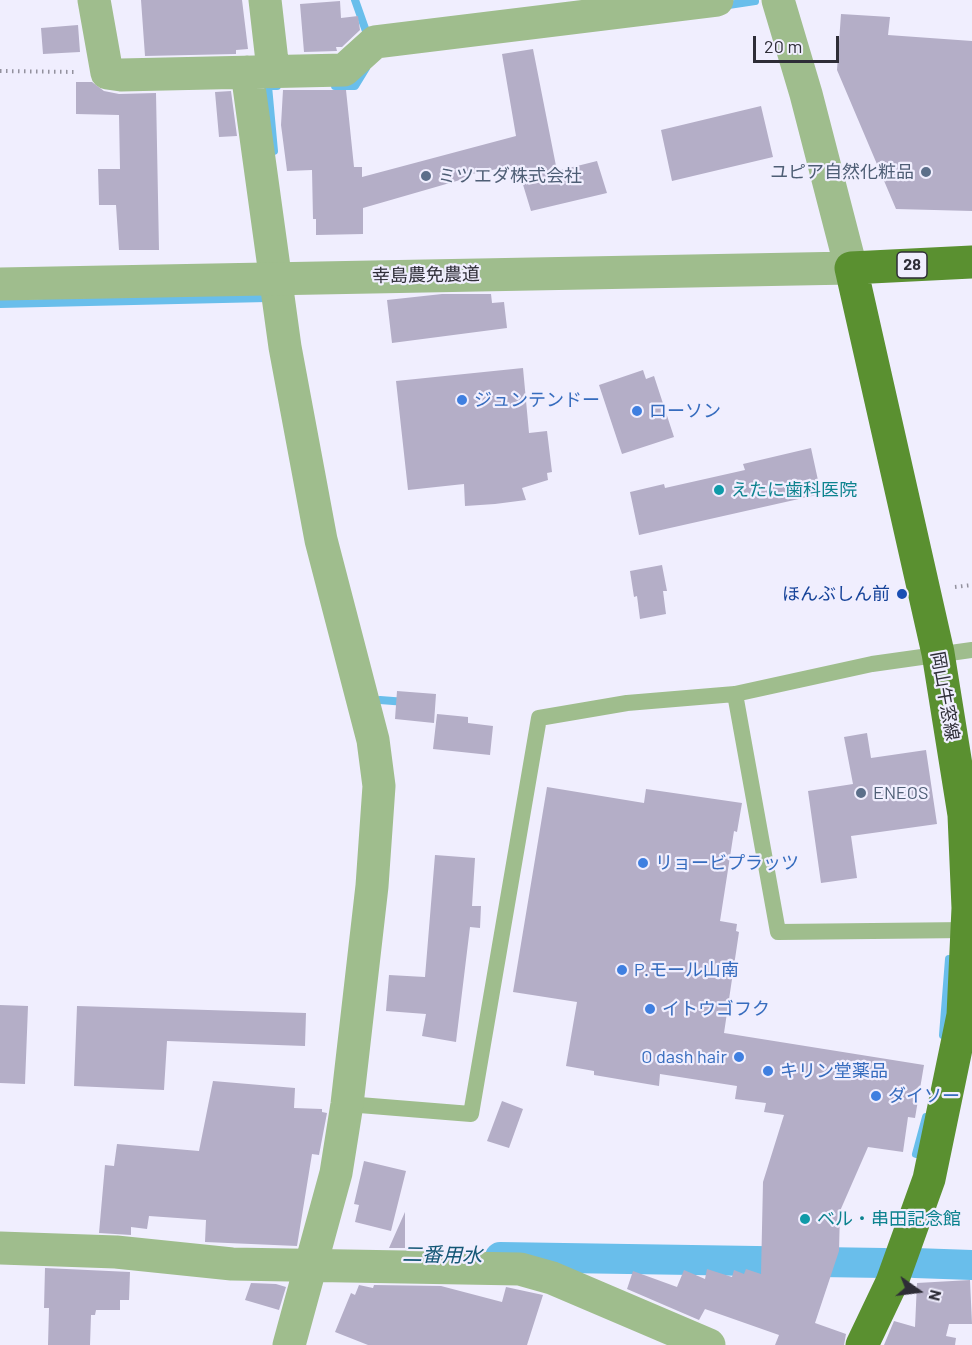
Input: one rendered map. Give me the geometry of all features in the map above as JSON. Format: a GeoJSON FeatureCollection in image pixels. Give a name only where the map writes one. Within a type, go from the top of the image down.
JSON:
{"type":"FeatureCollection","features":[{"type":"Feature","properties":{"kind":"main road","name":"28"},"geometry":{"type":"LineString","coordinates":[[851,268],[972,262]]}},
{"type":"Feature","properties":{"kind":"main road","name":"岡山牛窓線"},"geometry":{"type":"LineString","coordinates":[[851,268],[938,653],[964,815],[967,930],[963,1015],[928,1179],[892,1282],[862,1345]]}},
{"type":"Feature","properties":{"kind":"street"},"geometry":{"type":"LineString","coordinates":[[94,0],[107,73],[121,75],[344,70],[375,42],[717,0]]}},
{"type":"Feature","properties":{"kind":"street"},"geometry":{"type":"LineString","coordinates":[[265,0],[260,71],[275,277],[285,348],[321,540],[373,740],[379,786],[372,886],[347,1104],[336,1173],[289,1345]]}},
{"type":"Feature","properties":{"kind":"street"},"geometry":{"type":"LineString","coordinates":[[778,0],[806,94],[851,268]]}},
{"type":"Feature","properties":{"kind":"street","name":"幸島農免農道"},"geometry":{"type":"LineString","coordinates":[[0,284],[275,277],[851,268]]}},
{"type":"Feature","properties":{"kind":"street"},"geometry":{"type":"LineString","coordinates":[[0,1248],[116,1252],[232,1264],[314,1258],[520,1269],[552,1278],[709,1345]]}},
{"type":"Feature","properties":{"kind":"lane"},"geometry":{"type":"LineString","coordinates":[[347,1104],[471,1114],[539,718],[627,703],[735,694],[872,664],[972,650]]}},
{"type":"Feature","properties":{"kind":"lane"},"geometry":{"type":"LineString","coordinates":[[735,694],[778,932],[967,930]]}},
{"type":"Feature","properties":{"kind":"path"},"geometry":{"type":"LineString","coordinates":[[0,71],[107,73]]}},
{"type":"Feature","properties":{"kind":"path"},"geometry":{"type":"LineString","coordinates":[[951,587],[972,585]]}},
{"type":"Feature","properties":{"kind":"building"},"geometry":{"type":"Polygon","coordinates":[[[141,0],[242,0],[248,49],[236,50],[236,54],[145,56],[141,0]]]}},
{"type":"Feature","properties":{"kind":"building"},"geometry":{"type":"Polygon","coordinates":[[[340,1],[341,18],[358,16],[360,30],[342,47],[336,47],[337,51],[304,52],[300,4],[340,1]]]}},
{"type":"Feature","properties":{"kind":"building"},"geometry":{"type":"Polygon","coordinates":[[[841,14],[890,17],[888,35],[972,41],[972,211],[896,209],[837,70],[841,14]]]}},
{"type":"Feature","properties":{"kind":"building"},"geometry":{"type":"Polygon","coordinates":[[[78,25],[80,52],[43,54],[41,28],[78,25]]]}},
{"type":"Feature","properties":{"kind":"building"},"geometry":{"type":"Polygon","coordinates":[[[533,49],[557,171],[597,161],[607,193],[531,211],[517,165],[467,175],[467,178],[363,208],[363,234],[316,235],[316,219],[313,219],[312,170],[287,171],[281,125],[283,90],[346,90],[354,167],[362,167],[362,177],[516,136],[502,54],[533,49]]]}},
{"type":"Feature","properties":{"kind":"building"},"geometry":{"type":"Polygon","coordinates":[[[76,82],[92,82],[104,91],[119,94],[156,93],[159,250],[119,250],[116,205],[99,205],[98,169],[120,169],[119,115],[76,114],[76,82]]]}},
{"type":"Feature","properties":{"kind":"building"},"geometry":{"type":"Polygon","coordinates":[[[231,91],[237,136],[219,137],[215,92],[231,91]]]}},
{"type":"Feature","properties":{"kind":"building"},"geometry":{"type":"Polygon","coordinates":[[[761,106],[773,157],[672,181],[661,130],[761,106]]]}},
{"type":"Feature","properties":{"kind":"building"},"geometry":{"type":"Polygon","coordinates":[[[442,294],[491,294],[492,303],[504,302],[507,328],[392,343],[387,300],[442,294]]]}},
{"type":"Feature","properties":{"kind":"building"},"geometry":{"type":"Polygon","coordinates":[[[523,368],[529,433],[547,431],[552,472],[547,473],[548,480],[522,488],[526,500],[495,504],[465,506],[464,484],[408,490],[396,381],[523,368]]]}},
{"type":"Feature","properties":{"kind":"building","name":"ローソン"},"geometry":{"type":"Polygon","coordinates":[[[643,370],[646,379],[654,376],[674,437],[622,454],[599,385],[643,370]]]}},
{"type":"Feature","properties":{"kind":"building","name":"えたに歯科医院"},"geometry":{"type":"Polygon","coordinates":[[[811,448],[821,494],[639,535],[630,492],[664,484],[665,488],[745,470],[743,464],[811,448]]]}},
{"type":"Feature","properties":{"kind":"building"},"geometry":{"type":"Polygon","coordinates":[[[662,565],[667,591],[663,591],[666,614],[640,619],[630,571],[662,565]]]}},
{"type":"Feature","properties":{"kind":"building"},"geometry":{"type":"Polygon","coordinates":[[[397,691],[436,694],[434,723],[395,719],[397,691]]]}},
{"type":"Feature","properties":{"kind":"building"},"geometry":{"type":"Polygon","coordinates":[[[437,714],[468,717],[468,723],[493,726],[490,755],[433,749],[437,714]]]}},
{"type":"Feature","properties":{"kind":"building"},"geometry":{"type":"Polygon","coordinates":[[[867,733],[871,758],[926,750],[937,824],[851,836],[857,878],[821,883],[808,791],[853,784],[844,737],[867,733]]]}},
{"type":"Feature","properties":{"kind":"building","name":"P.モール山南"},"geometry":{"type":"Polygon","coordinates":[[[547,787],[644,803],[646,789],[742,803],[737,832],[734,831],[720,921],[737,924],[736,931],[739,932],[724,1033],[924,1065],[915,1118],[908,1117],[903,1152],[868,1147],[840,1211],[839,1251],[815,1323],[846,1334],[844,1345],[775,1345],[779,1335],[705,1309],[699,1320],[627,1289],[633,1271],[677,1287],[684,1270],[705,1279],[707,1269],[732,1277],[734,1270],[744,1274],[746,1269],[761,1274],[763,1182],[784,1115],[764,1112],[766,1103],[735,1099],[737,1086],[660,1074],[659,1086],[594,1075],[594,1071],[566,1066],[577,1002],[513,992],[547,787]]]}},
{"type":"Feature","properties":{"kind":"building"},"geometry":{"type":"Polygon","coordinates":[[[435,855],[475,858],[472,906],[481,906],[480,928],[470,927],[456,1042],[422,1036],[426,1014],[386,1011],[389,975],[425,977],[435,855]]]}},
{"type":"Feature","properties":{"kind":"building"},"geometry":{"type":"Polygon","coordinates":[[[0,1005],[28,1006],[25,1084],[0,1083],[0,1005]]]}},
{"type":"Feature","properties":{"kind":"building"},"geometry":{"type":"Polygon","coordinates":[[[77,1006],[306,1013],[305,1046],[167,1041],[164,1090],[74,1086],[77,1006]]]}},
{"type":"Feature","properties":{"kind":"building"},"geometry":{"type":"Polygon","coordinates":[[[213,1081],[295,1088],[294,1108],[322,1109],[322,1112],[327,1113],[319,1155],[312,1154],[297,1246],[205,1242],[206,1220],[149,1216],[147,1229],[131,1227],[131,1235],[99,1233],[105,1165],[114,1166],[117,1144],[199,1151],[213,1081]]]}},
{"type":"Feature","properties":{"kind":"building"},"geometry":{"type":"Polygon","coordinates":[[[502,1101],[523,1109],[509,1148],[487,1141],[502,1101]]]}},
{"type":"Feature","properties":{"kind":"building"},"geometry":{"type":"Polygon","coordinates":[[[364,1161],[406,1171],[391,1231],[355,1222],[359,1205],[354,1204],[364,1161]]]}},
{"type":"Feature","properties":{"kind":"building"},"geometry":{"type":"Polygon","coordinates":[[[405,1212],[405,1248],[389,1248],[405,1212]]]}},
{"type":"Feature","properties":{"kind":"building"},"geometry":{"type":"Polygon","coordinates":[[[45,1268],[130,1272],[129,1300],[120,1300],[120,1310],[96,1310],[95,1315],[91,1315],[90,1345],[48,1345],[49,1308],[44,1308],[45,1268]]]}},
{"type":"Feature","properties":{"kind":"building"},"geometry":{"type":"Polygon","coordinates":[[[970,1280],[972,1324],[949,1324],[946,1336],[956,1338],[955,1345],[884,1345],[894,1321],[915,1327],[917,1283],[970,1280]]]}},
{"type":"Feature","properties":{"kind":"building"},"geometry":{"type":"Polygon","coordinates":[[[251,1283],[276,1284],[286,1287],[279,1310],[245,1300],[251,1283]]]}},
{"type":"Feature","properties":{"kind":"building"},"geometry":{"type":"Polygon","coordinates":[[[359,1285],[373,1288],[374,1285],[441,1286],[502,1302],[506,1287],[543,1295],[527,1345],[368,1345],[335,1332],[351,1293],[355,1295],[359,1285]]]}},
{"type":"Feature","properties":{"kind":"waterway"},"geometry":{"type":"LineString","coordinates":[[355,0],[367,34]]}},
{"type":"Feature","properties":{"kind":"waterway"},"geometry":{"type":"LineString","coordinates":[[722,6],[755,1]]}},
{"type":"Feature","properties":{"kind":"waterway"},"geometry":{"type":"LineString","coordinates":[[335,86],[355,86],[366,68]]}},
{"type":"Feature","properties":{"kind":"waterway"},"geometry":{"type":"LineString","coordinates":[[274,151],[268,86],[277,86]]}},
{"type":"Feature","properties":{"kind":"waterway"},"geometry":{"type":"LineString","coordinates":[[0,304],[267,298]]}},
{"type":"Feature","properties":{"kind":"waterway"},"geometry":{"type":"LineString","coordinates":[[380,700],[406,702]]}},
{"type":"Feature","properties":{"kind":"waterway"},"geometry":{"type":"LineString","coordinates":[[943,1035],[949,959]]}},
{"type":"Feature","properties":{"kind":"waterway"},"geometry":{"type":"LineString","coordinates":[[916,1154],[926,1117]]}},
{"type":"Feature","properties":{"kind":"waterway","name":"二番用水"},"geometry":{"type":"LineString","coordinates":[[500,1257],[884,1263]]}},
{"type":"Feature","properties":{"kind":"waterway","name":"二番用水"},"geometry":{"type":"LineString","coordinates":[[915,1263],[972,1265]]}},
{"type":"Feature","properties":{"kind":"place","name":"ユピア自然化粧品"},"geometry":{"type":"Point","coordinates":[926,172]}},
{"type":"Feature","properties":{"kind":"place","name":"ミツエダ株式会社"},"geometry":{"type":"Point","coordinates":[426,176]}},
{"type":"Feature","properties":{"kind":"place","name":"ジュンテンドー"},"geometry":{"type":"Point","coordinates":[462,400]}},
{"type":"Feature","properties":{"kind":"place","name":"ローソン"},"geometry":{"type":"Point","coordinates":[637,411]}},
{"type":"Feature","properties":{"kind":"place","name":"えたに歯科医院"},"geometry":{"type":"Point","coordinates":[719,490]}},
{"type":"Feature","properties":{"kind":"place","name":"ほんぶしん前"},"geometry":{"type":"Point","coordinates":[902,594]}},
{"type":"Feature","properties":{"kind":"place","name":"ENEOS"},"geometry":{"type":"Point","coordinates":[861,793]}},
{"type":"Feature","properties":{"kind":"place","name":"リョービプラッツ"},"geometry":{"type":"Point","coordinates":[643,863]}},
{"type":"Feature","properties":{"kind":"place","name":"P.モール山南"},"geometry":{"type":"Point","coordinates":[622,970]}},
{"type":"Feature","properties":{"kind":"place","name":"イトウゴフク"},"geometry":{"type":"Point","coordinates":[650,1009]}},
{"type":"Feature","properties":{"kind":"place","name":"O dash hair"},"geometry":{"type":"Point","coordinates":[739,1057]}},
{"type":"Feature","properties":{"kind":"place","name":"キリン堂薬品"},"geometry":{"type":"Point","coordinates":[768,1071]}},
{"type":"Feature","properties":{"kind":"place","name":"ダイソー"},"geometry":{"type":"Point","coordinates":[876,1096]}},
{"type":"Feature","properties":{"kind":"place","name":"ベル・串田記念館"},"geometry":{"type":"Point","coordinates":[805,1219]}}]}
